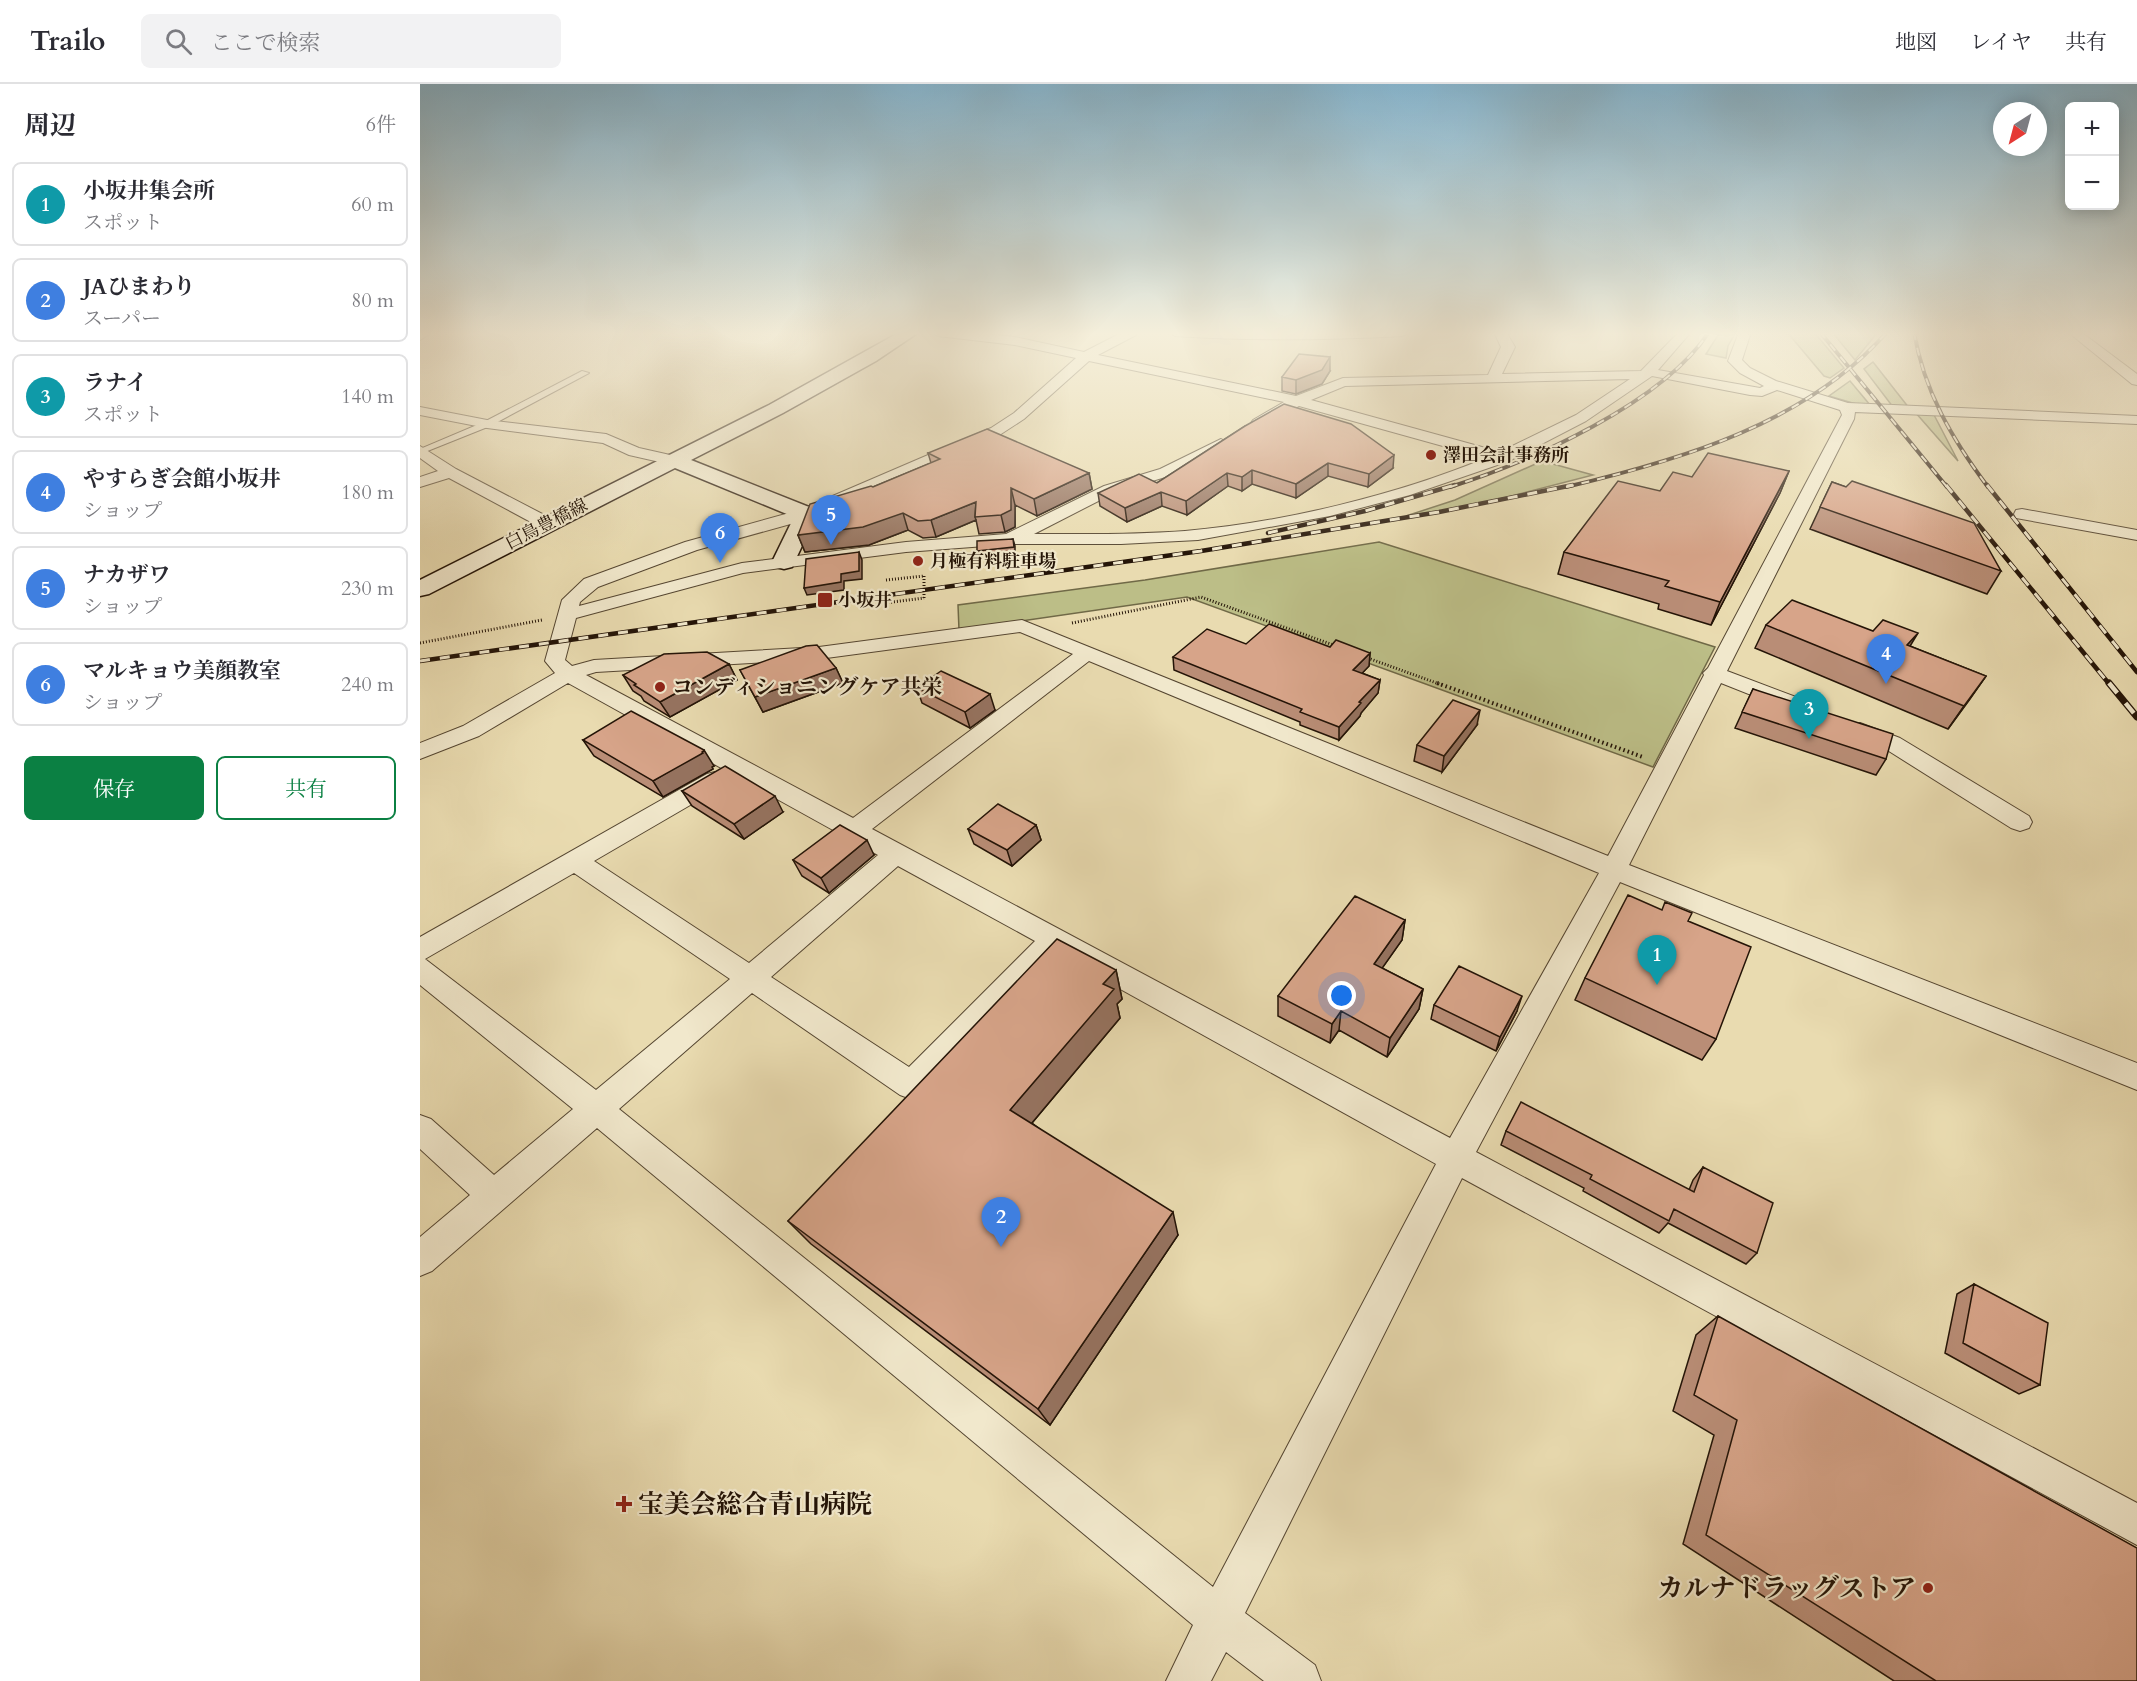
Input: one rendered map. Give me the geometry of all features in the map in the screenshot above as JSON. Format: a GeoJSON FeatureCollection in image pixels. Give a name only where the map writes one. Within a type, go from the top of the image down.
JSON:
{"type":"FeatureCollection","features":[{"type":"Feature","properties":{"kind":"main road","name":"白鳥豊橋線"},"geometry":{"type":"LineString","coordinates":[[420,589],[546,523],[780,407]]}},
{"type":"Feature","properties":{"kind":"main road"},"geometry":{"type":"LineString","coordinates":[[673,460],[806,514],[784,562]]}},
{"type":"Feature","properties":{"kind":"street"},"geometry":{"type":"LineString","coordinates":[[1030,407],[996,430],[806,514],[690,546],[591,583],[572,600],[555,661],[568,674],[1456,1158],[2137,1525]]}},
{"type":"Feature","properties":{"kind":"street"},"geometry":{"type":"LineString","coordinates":[[1010,539],[1110,489],[1166,472],[1287,407]]}},
{"type":"Feature","properties":{"kind":"street"},"geometry":{"type":"LineString","coordinates":[[1317,407],[1503,458]]}},
{"type":"Feature","properties":{"kind":"street"},"geometry":{"type":"LineString","coordinates":[[566,615],[742,568],[784,562],[906,547],[1010,539],[1186,536],[1346,509],[1413,491],[1503,458],[1577,420],[1597,407]]}},
{"type":"Feature","properties":{"kind":"street"},"geometry":{"type":"LineString","coordinates":[[1188,1681],[1456,1158],[1614,869],[1849,415],[1846,407],[1858,407]]}},
{"type":"Feature","properties":{"kind":"street"},"geometry":{"type":"LineString","coordinates":[[1881,407],[2137,420]]}},
{"type":"Feature","properties":{"kind":"street"},"geometry":{"type":"LineString","coordinates":[[420,411],[487,424],[606,439],[634,452],[673,460]]}},
{"type":"Feature","properties":{"kind":"street"},"geometry":{"type":"LineString","coordinates":[[996,430],[1017,442]]}},
{"type":"Feature","properties":{"kind":"street"},"geometry":{"type":"LineString","coordinates":[[421,451],[450,472],[546,523]]}},
{"type":"Feature","properties":{"kind":"street"},"geometry":{"type":"LineString","coordinates":[[420,482],[450,472]]}},
{"type":"Feature","properties":{"kind":"street"},"geometry":{"type":"LineString","coordinates":[[1089,479],[1110,489]]}},
{"type":"Feature","properties":{"kind":"street"},"geometry":{"type":"LineString","coordinates":[[2022,514],[2137,536]]}},
{"type":"Feature","properties":{"kind":"street"},"geometry":{"type":"LineString","coordinates":[[420,752],[471,731],[568,674],[594,666],[819,653],[1022,626],[1614,869],[2137,1077]]}},
{"type":"Feature","properties":{"kind":"street"},"geometry":{"type":"LineString","coordinates":[[854,830],[1087,653]]}},
{"type":"Feature","properties":{"kind":"street"},"geometry":{"type":"LineString","coordinates":[[1713,674],[1892,743],[2020,822]]}},
{"type":"Feature","properties":{"kind":"street"},"geometry":{"type":"LineString","coordinates":[[420,950],[738,766]]}},
{"type":"Feature","properties":{"kind":"street"},"geometry":{"type":"LineString","coordinates":[[420,1259],[897,853]]}},
{"type":"Feature","properties":{"kind":"street"},"geometry":{"type":"LineString","coordinates":[[574,861],[911,1084],[1054,939]]}},
{"type":"Feature","properties":{"kind":"street"},"geometry":{"type":"LineString","coordinates":[[420,969],[595,1108],[1220,1620],[1299,1681]]}},
{"type":"Feature","properties":{"kind":"street"},"geometry":{"type":"LineString","coordinates":[[420,1129],[494,1196]]}},
{"type":"Feature","properties":{"kind":"lane"},"geometry":{"type":"LineString","coordinates":[[421,451],[487,424],[521,407]]}},
{"type":"Feature","properties":{"kind":"path"},"geometry":{"type":"LineString","coordinates":[[885,603],[924,598],[924,576],[886,580]]}},
{"type":"Feature","properties":{"kind":"path"},"geometry":{"type":"LineString","coordinates":[[1033,630],[1201,597],[1345,649]]}},
{"type":"Feature","properties":{"kind":"path"},"geometry":{"type":"LineString","coordinates":[[420,643],[566,615]]}},
{"type":"Feature","properties":{"kind":"path"},"geometry":{"type":"LineString","coordinates":[[1356,653],[1666,765]]}},
{"type":"Feature","properties":{"kind":"green space"},"geometry":{"type":"Polygon","coordinates":[[[1915,412],[1933,413],[1958,461],[1915,412]]]}},
{"type":"Feature","properties":{"kind":"green space"},"geometry":{"type":"Polygon","coordinates":[[[1542,461],[1593,475],[1468,507],[1406,516],[1455,500],[1542,461]]]}},
{"type":"Feature","properties":{"kind":"green space"},"geometry":{"type":"Polygon","coordinates":[[[1379,542],[1715,647],[1653,767],[1187,597],[959,630],[958,605],[1145,580],[1379,542]]]}},
{"type":"Feature","properties":{"kind":"building"},"geometry":{"type":"Polygon","coordinates":[[[1280,407],[1292,407],[1351,424],[1394,455],[1369,474],[1328,463],[1296,484],[1252,470],[1242,477],[1227,473],[1186,501],[1161,492],[1125,508],[1098,493],[1139,474],[1157,483],[1280,407]]]}},
{"type":"Feature","properties":{"kind":"building"},"geometry":{"type":"Polygon","coordinates":[[[987,429],[1089,473],[1034,499],[1011,488],[1011,510],[1001,515],[975,517],[976,502],[931,520],[918,521],[903,513],[863,527],[798,535],[810,504],[873,487],[940,459],[928,453],[987,429]]]}},
{"type":"Feature","properties":{"kind":"building"},"geometry":{"type":"Polygon","coordinates":[[[1708,453],[1789,471],[1720,602],[1665,586],[1669,581],[1564,552],[1618,481],[1660,491],[1673,472],[1692,477],[1708,453]]]}},
{"type":"Feature","properties":{"kind":"building"},"geometry":{"type":"Polygon","coordinates":[[[1852,481],[1974,523],[2001,571],[1820,507],[1832,482],[1846,487],[1852,481]]]}},
{"type":"Feature","properties":{"kind":"building"},"geometry":{"type":"Polygon","coordinates":[[[1013,539],[1014,547],[977,551],[977,541],[1013,539]]]}},
{"type":"Feature","properties":{"kind":"building"},"geometry":{"type":"Polygon","coordinates":[[[859,552],[859,571],[841,574],[841,582],[804,588],[806,559],[859,552]]]}},
{"type":"Feature","properties":{"kind":"building"},"geometry":{"type":"Polygon","coordinates":[[[1792,600],[1873,631],[1883,620],[1918,633],[1907,645],[1986,676],[1964,706],[1766,625],[1792,600]]]}},
{"type":"Feature","properties":{"kind":"building"},"geometry":{"type":"Polygon","coordinates":[[[1269,624],[1330,647],[1336,640],[1370,653],[1353,670],[1380,680],[1339,727],[1300,712],[1302,709],[1173,657],[1207,629],[1246,644],[1269,624]]]}},
{"type":"Feature","properties":{"kind":"building"},"geometry":{"type":"Polygon","coordinates":[[[817,645],[836,668],[755,697],[740,670],[806,646],[817,645]]]}},
{"type":"Feature","properties":{"kind":"building"},"geometry":{"type":"Polygon","coordinates":[[[707,652],[729,664],[660,702],[623,675],[664,654],[707,652]]]}},
{"type":"Feature","properties":{"kind":"building"},"geometry":{"type":"Polygon","coordinates":[[[941,671],[990,694],[965,712],[917,688],[941,671]]]}},
{"type":"Feature","properties":{"kind":"building"},"geometry":{"type":"Polygon","coordinates":[[[1753,689],[1893,734],[1886,759],[1742,712],[1753,689]]]}},
{"type":"Feature","properties":{"kind":"building"},"geometry":{"type":"Polygon","coordinates":[[[1453,700],[1480,710],[1444,756],[1417,745],[1453,700]]]}},
{"type":"Feature","properties":{"kind":"building"},"geometry":{"type":"Polygon","coordinates":[[[631,711],[704,750],[703,753],[653,781],[583,740],[631,711]]]}},
{"type":"Feature","properties":{"kind":"building"},"geometry":{"type":"Polygon","coordinates":[[[725,766],[775,796],[734,824],[682,791],[725,766]]]}},
{"type":"Feature","properties":{"kind":"building"},"geometry":{"type":"Polygon","coordinates":[[[998,804],[1036,825],[1007,850],[968,829],[998,804]]]}},
{"type":"Feature","properties":{"kind":"building"},"geometry":{"type":"Polygon","coordinates":[[[840,825],[867,840],[821,878],[793,860],[840,825]]]}},
{"type":"Feature","properties":{"kind":"building"},"geometry":{"type":"Polygon","coordinates":[[[1628,895],[1662,910],[1665,902],[1692,913],[1688,921],[1751,947],[1716,1039],[1585,978],[1628,895]]]}},
{"type":"Feature","properties":{"kind":"building"},"geometry":{"type":"Polygon","coordinates":[[[1355,896],[1405,920],[1374,964],[1423,989],[1390,1038],[1341,1011],[1332,1024],[1278,996],[1355,896]]]}},
{"type":"Feature","properties":{"kind":"building"},"geometry":{"type":"Polygon","coordinates":[[[1057,939],[1116,970],[1103,984],[1114,989],[1010,1110],[1173,1212],[1038,1409],[788,1221],[1057,939]]]}},
{"type":"Feature","properties":{"kind":"building"},"geometry":{"type":"Polygon","coordinates":[[[1459,966],[1522,996],[1500,1037],[1434,1005],[1459,966]]]}},
{"type":"Feature","properties":{"kind":"building"},"geometry":{"type":"Polygon","coordinates":[[[1521,1102],[1694,1192],[1703,1167],[1773,1203],[1757,1253],[1674,1209],[1669,1221],[1590,1179],[1592,1175],[1506,1131],[1521,1102]]]}},
{"type":"Feature","properties":{"kind":"building"},"geometry":{"type":"Polygon","coordinates":[[[1974,1284],[2048,1323],[2040,1385],[1963,1343],[1974,1284]]]}},
{"type":"Feature","properties":{"kind":"building"},"geometry":{"type":"Polygon","coordinates":[[[1718,1316],[2137,1548],[2137,1681],[1936,1681],[1706,1535],[1737,1420],[1694,1395],[1718,1316]]]}},
{"type":"Feature","properties":{"kind":"railway"},"geometry":{"type":"LineString","coordinates":[[1450,487],[1555,446],[1627,407]]}},
{"type":"Feature","properties":{"kind":"railway"},"geometry":{"type":"LineString","coordinates":[[1566,487],[1697,450],[1740,434],[1793,407]]}},
{"type":"Feature","properties":{"kind":"railway"},"geometry":{"type":"LineString","coordinates":[[1881,407],[1947,487]]}},
{"type":"Feature","properties":{"kind":"railway"},"geometry":{"type":"LineString","coordinates":[[1938,407],[1951,432],[1988,487]]}},
{"type":"Feature","properties":{"kind":"railway"},"geometry":{"type":"LineString","coordinates":[[1268,533],[1365,511],[1455,485]]}},
{"type":"Feature","properties":{"kind":"railway"},"geometry":{"type":"LineString","coordinates":[[420,661],[1201,551],[1439,512],[1573,485]]}},
{"type":"Feature","properties":{"kind":"railway"},"geometry":{"type":"LineString","coordinates":[[1946,485],[2110,685]]}},
{"type":"Feature","properties":{"kind":"railway"},"geometry":{"type":"LineString","coordinates":[[1987,485],[2137,672]]}},
{"type":"Feature","properties":{"kind":"railway"},"geometry":{"type":"LineString","coordinates":[[2109,683],[2137,717]]}},
{"type":"Feature","properties":{"kind":"place","name":"澤田会計事務所"},"geometry":{"type":"Point","coordinates":[1431,455]}},
{"type":"Feature","properties":{"kind":"place","name":"ナカザワ"},"geometry":{"type":"Point","coordinates":[831,545]}},
{"type":"Feature","properties":{"kind":"place","name":"月極有料駐車場"},"geometry":{"type":"Point","coordinates":[918,561]}},
{"type":"Feature","properties":{"kind":"place","name":"マルキョウ美顔教室"},"geometry":{"type":"Point","coordinates":[720,563]}},
{"type":"Feature","properties":{"kind":"place","name":"小坂井"},"geometry":{"type":"Point","coordinates":[825,600]}},
{"type":"Feature","properties":{"kind":"place","name":"やすらぎ会館小坂井"},"geometry":{"type":"Point","coordinates":[1886,684]}},
{"type":"Feature","properties":{"kind":"place","name":"コンディショニングケア共栄"},"geometry":{"type":"Point","coordinates":[660,687]}},
{"type":"Feature","properties":{"kind":"place","name":"ラナイ"},"geometry":{"type":"Point","coordinates":[1809,739]}},
{"type":"Feature","properties":{"kind":"place","name":"小坂井集会所"},"geometry":{"type":"Point","coordinates":[1657,985]}},
{"type":"Feature","properties":{"kind":"place","name":"JAひまわり"},"geometry":{"type":"Point","coordinates":[1001,1247]}},
{"type":"Feature","properties":{"kind":"place","name":"宝美会総合青山病院"},"geometry":{"type":"Point","coordinates":[624,1504]}},
{"type":"Feature","properties":{"kind":"place","name":"カルナドラッグストア"},"geometry":{"type":"Point","coordinates":[1928,1588]}}]}
